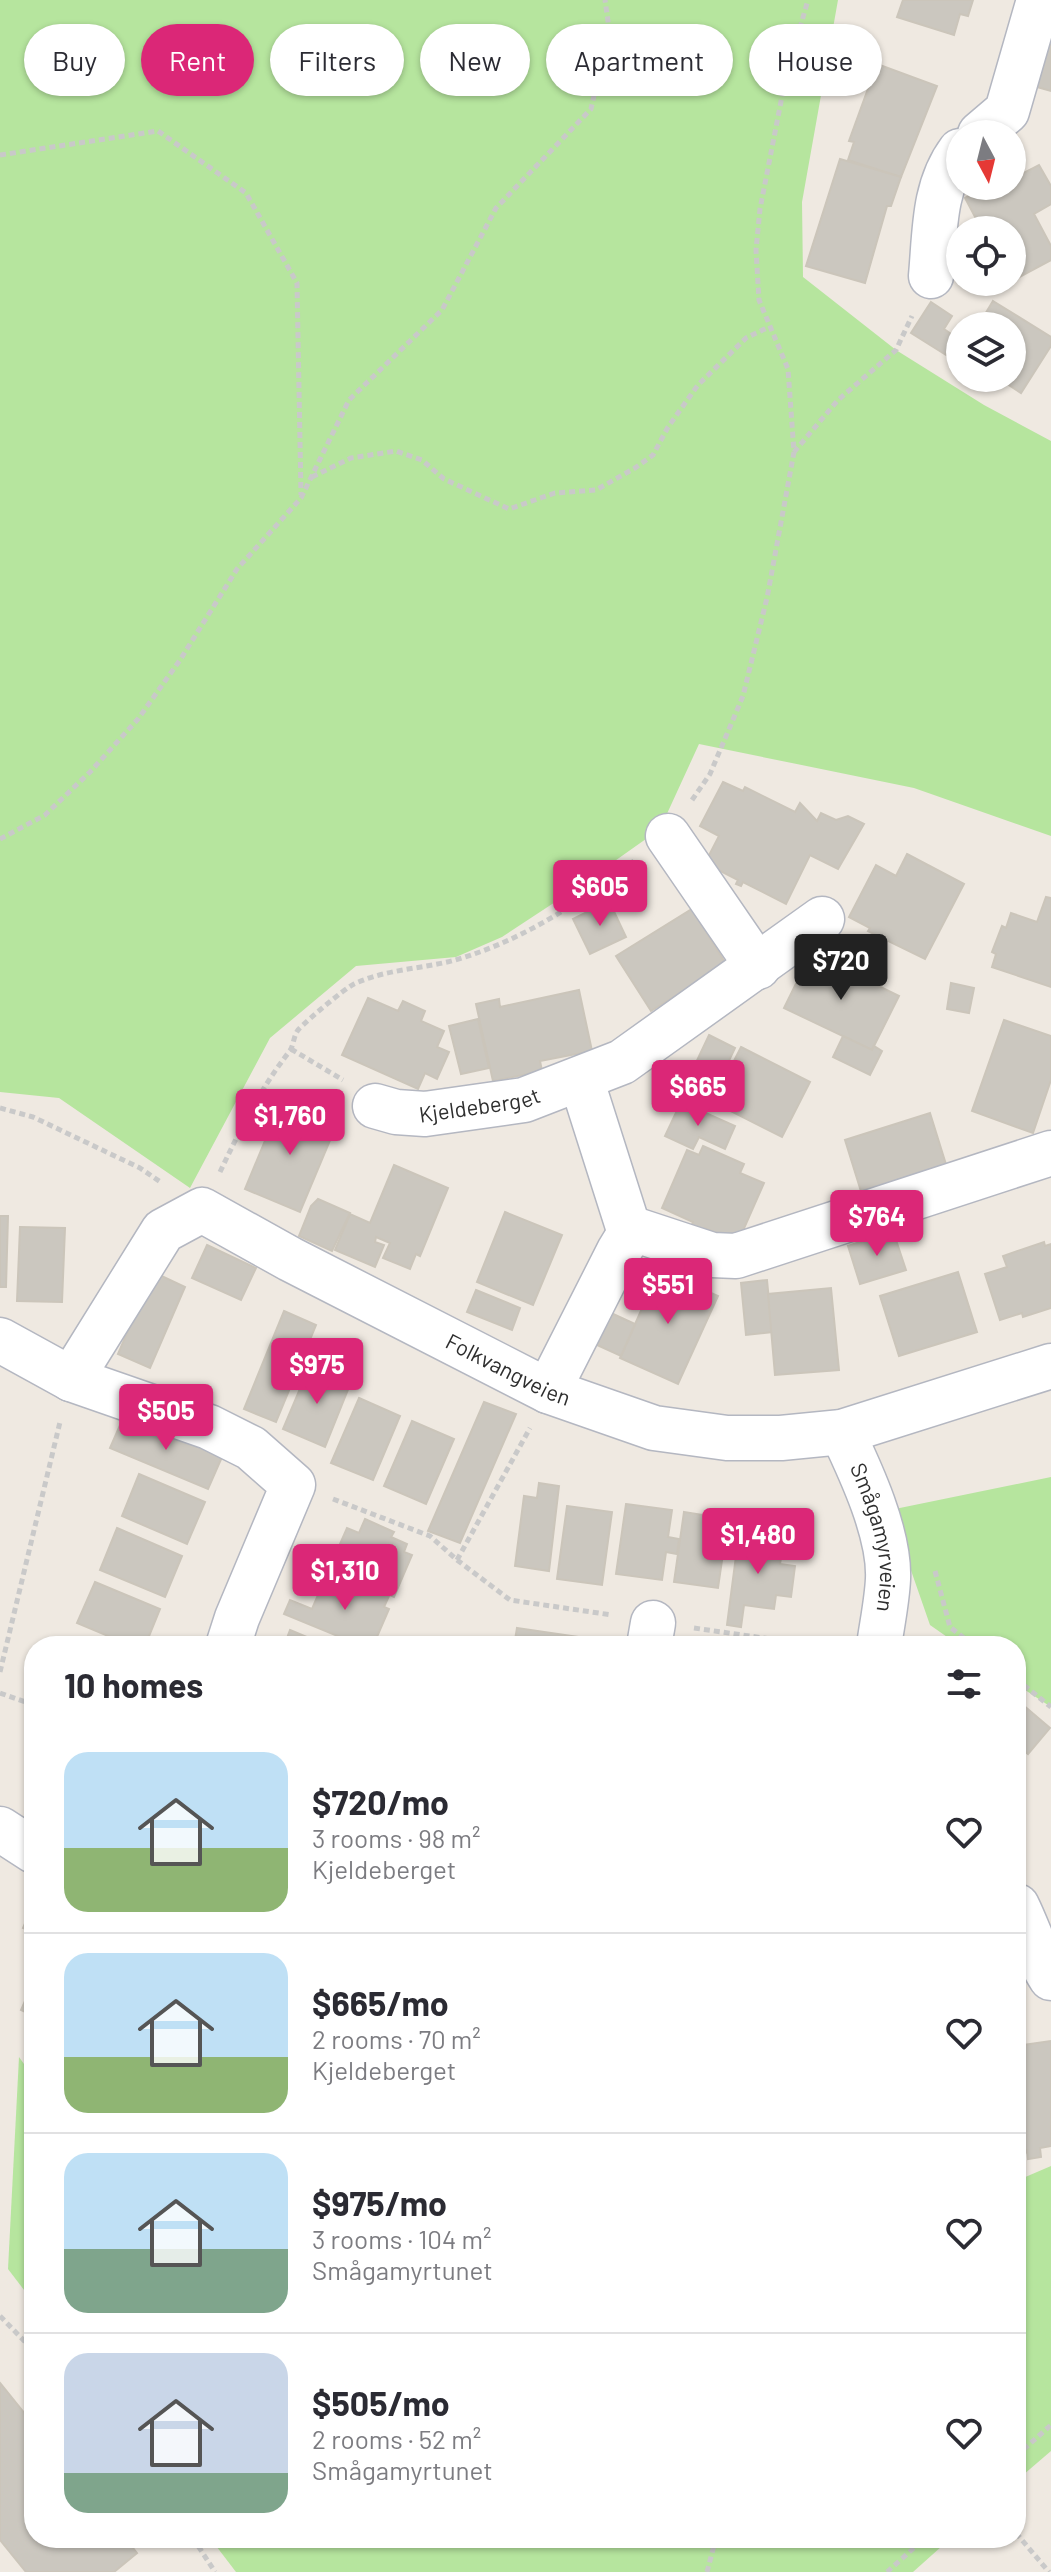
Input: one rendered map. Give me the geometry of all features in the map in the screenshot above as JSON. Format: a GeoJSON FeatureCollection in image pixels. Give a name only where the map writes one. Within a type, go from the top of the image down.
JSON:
{"type":"FeatureCollection","features":[{"type":"Feature","properties":{"kind":"street"},"geometry":{"type":"LineString","coordinates":[[996,120],[1007,111],[1039,0]]}},
{"type":"Feature","properties":{"kind":"street"},"geometry":{"type":"LineString","coordinates":[[931,276],[937,211],[946,175]]}},
{"type":"Feature","properties":{"kind":"street"},"geometry":{"type":"LineString","coordinates":[[668,836],[758,967]]}},
{"type":"Feature","properties":{"kind":"street","name":"Kjeldeberget"},"geometry":{"type":"LineString","coordinates":[[375,1106],[425,1114],[524,1100],[622,1062],[822,919]]}},
{"type":"Feature","properties":{"kind":"street"},"geometry":{"type":"LineString","coordinates":[[581,1079],[630,1233]]}},
{"type":"Feature","properties":{"kind":"street"},"geometry":{"type":"LineString","coordinates":[[548,1391],[601,1284],[630,1233],[636,1230],[712,1255],[736,1256],[1051,1153]]}},
{"type":"Feature","properties":{"kind":"street"},"geometry":{"type":"LineString","coordinates":[[71,1379],[163,1231],[202,1210]]}},
{"type":"Feature","properties":{"kind":"street","name":"Folkvangveien"},"geometry":{"type":"LineString","coordinates":[[202,1210],[316,1273],[548,1391],[654,1428],[727,1438],[781,1438],[842,1432],[1051,1366]]}},
{"type":"Feature","properties":{"kind":"street"},"geometry":{"type":"LineString","coordinates":[[0,1340],[71,1379],[209,1427],[251,1448],[293,1485],[231,1636]]}},
{"type":"Feature","properties":{"kind":"street","name":"Smågamyrveien"},"geometry":{"type":"LineString","coordinates":[[842,1432],[860,1470],[881,1529],[889,1576],[880,1636]]}},
{"type":"Feature","properties":{"kind":"street"},"geometry":{"type":"LineString","coordinates":[[0,1829],[24,1845]]}},
{"type":"Feature","properties":{"kind":"street"},"geometry":{"type":"LineString","coordinates":[[1026,1923],[1031,1933],[1036,1975]]}},
{"type":"Feature","properties":{"kind":"path"},"geometry":{"type":"LineString","coordinates":[[0,839],[45,815],[90,772],[138,719],[180,660],[237,569],[301,498],[349,400],[442,310],[496,208],[591,109],[609,28],[605,0]]}},
{"type":"Feature","properties":{"kind":"path"},"geometry":{"type":"LineString","coordinates":[[0,1108],[33,1117],[140,1168],[202,1210],[240,1127],[279,1062],[291,1049],[298,1031],[353,985],[396,971],[451,961],[486,950],[543,924],[597,889],[668,836],[710,774],[743,696],[767,598],[794,452],[788,369],[759,300],[756,250],[760,209],[786,76],[808,0]]}},
{"type":"Feature","properties":{"kind":"path"},"geometry":{"type":"LineString","coordinates":[[0,155],[158,131],[246,193],[297,283],[301,498]]}},
{"type":"Feature","properties":{"kind":"path"},"geometry":{"type":"LineString","coordinates":[[794,452],[838,400],[896,350],[931,276]]}},
{"type":"Feature","properties":{"kind":"path"},"geometry":{"type":"LineString","coordinates":[[311,478],[351,458],[396,451],[422,460],[444,479],[509,509],[555,493],[596,490],[653,455],[668,427],[698,385],[746,338],[769,327]]}},
{"type":"Feature","properties":{"kind":"path"},"geometry":{"type":"LineString","coordinates":[[291,1049],[337,1075],[375,1106]]}},
{"type":"Feature","properties":{"kind":"path"},"geometry":{"type":"LineString","coordinates":[[0,1672],[71,1379]]}},
{"type":"Feature","properties":{"kind":"path"},"geometry":{"type":"LineString","coordinates":[[293,1485],[430,1536],[457,1560],[509,1470],[548,1391]]}},
{"type":"Feature","properties":{"kind":"path"},"geometry":{"type":"LineString","coordinates":[[1026,1687],[1051,1707]]}},
{"type":"Feature","properties":{"kind":"path"},"geometry":{"type":"LineString","coordinates":[[0,1693],[24,1701]]}},
{"type":"Feature","properties":{"kind":"path"},"geometry":{"type":"LineString","coordinates":[[0,2316],[24,2341]]}},
{"type":"Feature","properties":{"kind":"path"},"geometry":{"type":"LineString","coordinates":[[1026,2447],[1051,2425]]}},
{"type":"Feature","properties":{"kind":"path"},"geometry":{"type":"LineString","coordinates":[[1026,2545],[1049,2572]]}},
{"type":"Feature","properties":{"kind":"path"},"geometry":{"type":"LineString","coordinates":[[199,2548],[215,2572]]}},
{"type":"Feature","properties":{"kind":"path"},"geometry":{"type":"LineString","coordinates":[[707,2572],[713,2548]]}},
{"type":"Feature","properties":{"kind":"path"},"geometry":{"type":"LineString","coordinates":[[887,2572],[914,2548]]}},
{"type":"Feature","properties":{"kind":"green space"},"geometry":{"type":"Polygon","coordinates":[[[0,0],[838,0],[834,24],[749,24],[749,96],[821,96],[802,202],[803,277],[896,350],[946,381],[946,392],[963,392],[1051,441],[1051,836],[914,788],[699,744],[660,829],[578,887],[502,937],[456,957],[356,966],[270,1038],[190,1188],[59,1098],[0,1092],[0,0]]]}},
{"type":"Feature","properties":{"kind":"green space"},"geometry":{"type":"Polygon","coordinates":[[[1051,1477],[1051,1707],[1026,1691],[1026,1636],[946,1636],[930,1625],[890,1510],[1051,1477]]]}},
{"type":"Feature","properties":{"kind":"green space"},"geometry":{"type":"Polygon","coordinates":[[[19,2057],[24,2064],[24,2290],[8,2269],[19,2057]]]}},
{"type":"Feature","properties":{"kind":"green space"},"geometry":{"type":"Polygon","coordinates":[[[1051,2166],[1051,2451],[1026,2472],[1026,2177],[1051,2166]]]}},
{"type":"Feature","properties":{"kind":"green space"},"geometry":{"type":"Polygon","coordinates":[[[218,2548],[940,2548],[913,2572],[236,2572],[218,2548]]]}},
{"type":"Feature","properties":{"kind":"building"},"geometry":{"type":"Polygon","coordinates":[[[903,0],[973,0],[968,16],[960,14],[954,35],[897,17],[903,0]]]}},
{"type":"Feature","properties":{"kind":"building"},"geometry":{"type":"Polygon","coordinates":[[[1043,42],[1051,45],[1051,91],[1030,85],[1043,42]]]}},
{"type":"Feature","properties":{"kind":"building"},"geometry":{"type":"Polygon","coordinates":[[[882,66],[937,86],[901,177],[848,160],[854,142],[849,141],[865,96],[882,96],[882,66]]]}},
{"type":"Feature","properties":{"kind":"building"},"geometry":{"type":"Polygon","coordinates":[[[840,159],[901,177],[891,206],[887,206],[865,283],[806,266],[840,159]]]}},
{"type":"Feature","properties":{"kind":"building"},"geometry":{"type":"Polygon","coordinates":[[[1039,165],[1051,186],[1051,204],[1034,214],[1051,246],[1051,260],[1026,273],[1026,216],[975,216],[966,200],[1026,200],[1026,172],[1039,165]]]}},
{"type":"Feature","properties":{"kind":"building"},"geometry":{"type":"Polygon","coordinates":[[[993,301],[1011,312],[986,312],[993,301]]]}},
{"type":"Feature","properties":{"kind":"building"},"geometry":{"type":"Polygon","coordinates":[[[931,302],[946,312],[946,355],[911,333],[931,302]]]}},
{"type":"Feature","properties":{"kind":"building"},"geometry":{"type":"Polygon","coordinates":[[[1026,321],[1051,337],[1051,346],[1026,385],[1026,321]]]}},
{"type":"Feature","properties":{"kind":"building"},"geometry":{"type":"Polygon","coordinates":[[[723,782],[743,791],[745,787],[795,812],[800,803],[817,821],[821,813],[836,820],[848,816],[864,824],[838,869],[810,855],[786,904],[743,882],[741,886],[736,884],[738,880],[705,863],[719,836],[700,826],[723,782]]]}},
{"type":"Feature","properties":{"kind":"building"},"geometry":{"type":"Polygon","coordinates":[[[907,854],[964,884],[925,959],[868,931],[870,928],[849,917],[876,865],[896,876],[907,854]]]}},
{"type":"Feature","properties":{"kind":"building"},"geometry":{"type":"Polygon","coordinates":[[[1046,897],[1051,898],[1051,987],[992,967],[996,954],[992,952],[1011,913],[1037,922],[1046,897]]]}},
{"type":"Feature","properties":{"kind":"building"},"geometry":{"type":"Polygon","coordinates":[[[609,901],[626,937],[590,954],[573,919],[609,901]]]}},
{"type":"Feature","properties":{"kind":"building"},"geometry":{"type":"Polygon","coordinates":[[[692,909],[726,964],[651,1011],[616,956],[692,909]]]}},
{"type":"Feature","properties":{"kind":"building"},"geometry":{"type":"Polygon","coordinates":[[[811,953],[899,996],[872,1050],[784,1008],[811,953]]]}},
{"type":"Feature","properties":{"kind":"building"},"geometry":{"type":"Polygon","coordinates":[[[951,983],[974,988],[969,1013],[947,1009],[951,983]]]}},
{"type":"Feature","properties":{"kind":"building"},"geometry":{"type":"Polygon","coordinates":[[[579,990],[592,1051],[540,1061],[542,1071],[493,1081],[476,1004],[499,999],[500,1007],[579,990]]]}},
{"type":"Feature","properties":{"kind":"building"},"geometry":{"type":"Polygon","coordinates":[[[368,998],[398,1011],[403,1001],[425,1011],[421,1021],[444,1031],[437,1047],[449,1052],[437,1079],[425,1073],[418,1089],[342,1055],[368,998]]]}},
{"type":"Feature","properties":{"kind":"building"},"geometry":{"type":"Polygon","coordinates":[[[478,1019],[489,1068],[461,1074],[449,1026],[478,1019]]]}},
{"type":"Feature","properties":{"kind":"building"},"geometry":{"type":"Polygon","coordinates":[[[1004,1020],[1051,1036],[1051,1080],[1033,1133],[972,1111],[1004,1020]]]}},
{"type":"Feature","properties":{"kind":"building"},"geometry":{"type":"Polygon","coordinates":[[[709,1035],[735,1048],[718,1084],[712,1081],[706,1094],[692,1086],[698,1074],[692,1071],[709,1035]]]}},
{"type":"Feature","properties":{"kind":"building"},"geometry":{"type":"Polygon","coordinates":[[[843,1036],[872,1050],[874,1046],[882,1051],[870,1075],[833,1057],[843,1036]]]}},
{"type":"Feature","properties":{"kind":"building"},"geometry":{"type":"Polygon","coordinates":[[[741,1047],[810,1082],[782,1137],[713,1102],[741,1047]]]}},
{"type":"Feature","properties":{"kind":"building"},"geometry":{"type":"Polygon","coordinates":[[[281,1102],[336,1126],[300,1212],[245,1189],[281,1102]]]}},
{"type":"Feature","properties":{"kind":"building"},"geometry":{"type":"Polygon","coordinates":[[[681,1102],[735,1126],[725,1149],[699,1137],[693,1149],[665,1136],[681,1102]]]}},
{"type":"Feature","properties":{"kind":"building"},"geometry":{"type":"Polygon","coordinates":[[[930,1113],[949,1174],[864,1201],[845,1140],[930,1113]]]}},
{"type":"Feature","properties":{"kind":"building"},"geometry":{"type":"Polygon","coordinates":[[[703,1146],[744,1164],[740,1173],[764,1183],[738,1242],[705,1228],[703,1232],[691,1227],[693,1222],[662,1208],[687,1150],[699,1155],[703,1146]]]}},
{"type":"Feature","properties":{"kind":"building"},"geometry":{"type":"Polygon","coordinates":[[[394,1165],[448,1188],[420,1256],[416,1254],[410,1269],[383,1258],[390,1243],[376,1237],[375,1242],[384,1245],[375,1267],[335,1250],[350,1214],[370,1223],[394,1165]]]}},
{"type":"Feature","properties":{"kind":"building"},"geometry":{"type":"Polygon","coordinates":[[[318,1199],[350,1213],[332,1251],[299,1236],[311,1206],[318,1199]]]}},
{"type":"Feature","properties":{"kind":"building"},"geometry":{"type":"Polygon","coordinates":[[[505,1212],[562,1235],[533,1305],[477,1282],[505,1212]]]}},
{"type":"Feature","properties":{"kind":"building"},"geometry":{"type":"Polygon","coordinates":[[[0,1216],[8,1216],[6,1287],[0,1287],[0,1216]]]}},
{"type":"Feature","properties":{"kind":"building"},"geometry":{"type":"Polygon","coordinates":[[[20,1227],[65,1228],[62,1302],[17,1301],[20,1227]]]}},
{"type":"Feature","properties":{"kind":"building"},"geometry":{"type":"Polygon","coordinates":[[[893,1231],[906,1270],[860,1284],[848,1246],[893,1231]]]}},
{"type":"Feature","properties":{"kind":"building"},"geometry":{"type":"Polygon","coordinates":[[[1044,1242],[1045,1246],[1051,1244],[1051,1308],[1000,1320],[985,1274],[1007,1267],[1003,1256],[1044,1242]]]}},
{"type":"Feature","properties":{"kind":"building"},"geometry":{"type":"Polygon","coordinates":[[[207,1245],[256,1268],[241,1300],[192,1278],[207,1245]]]}},
{"type":"Feature","properties":{"kind":"building"},"geometry":{"type":"Polygon","coordinates":[[[659,1270],[718,1296],[678,1384],[620,1358],[644,1304],[639,1302],[647,1283],[652,1286],[659,1270]]]}},
{"type":"Feature","properties":{"kind":"building"},"geometry":{"type":"Polygon","coordinates":[[[153,1272],[185,1287],[150,1368],[118,1354],[153,1272]]]}},
{"type":"Feature","properties":{"kind":"building"},"geometry":{"type":"Polygon","coordinates":[[[958,1272],[977,1332],[899,1356],[880,1296],[958,1272]]]}},
{"type":"Feature","properties":{"kind":"building"},"geometry":{"type":"Polygon","coordinates":[[[767,1280],[772,1332],[746,1335],[741,1283],[767,1280]]]}},
{"type":"Feature","properties":{"kind":"building"},"geometry":{"type":"Polygon","coordinates":[[[831,1288],[839,1370],[775,1375],[768,1294],[831,1288]]]}},
{"type":"Feature","properties":{"kind":"building"},"geometry":{"type":"Polygon","coordinates":[[[476,1290],[520,1308],[512,1330],[467,1312],[476,1290]]]}},
{"type":"Feature","properties":{"kind":"building"},"geometry":{"type":"Polygon","coordinates":[[[284,1311],[316,1325],[276,1422],[244,1409],[284,1311]]]}},
{"type":"Feature","properties":{"kind":"building"},"geometry":{"type":"Polygon","coordinates":[[[611,1313],[635,1324],[621,1356],[597,1345],[611,1313]]]}},
{"type":"Feature","properties":{"kind":"building"},"geometry":{"type":"Polygon","coordinates":[[[310,1365],[351,1382],[325,1447],[283,1429],[310,1365]]]}},
{"type":"Feature","properties":{"kind":"building"},"geometry":{"type":"Polygon","coordinates":[[[359,1398],[400,1416],[373,1480],[331,1463],[359,1398]]]}},
{"type":"Feature","properties":{"kind":"building"},"geometry":{"type":"Polygon","coordinates":[[[484,1402],[516,1414],[460,1543],[428,1531],[484,1402]]]}},
{"type":"Feature","properties":{"kind":"building"},"geometry":{"type":"Polygon","coordinates":[[[124,1416],[222,1457],[208,1489],[110,1448],[124,1416]]]}},
{"type":"Feature","properties":{"kind":"building"},"geometry":{"type":"Polygon","coordinates":[[[412,1421],[454,1439],[426,1504],[384,1486],[412,1421]]]}},
{"type":"Feature","properties":{"kind":"building"},"geometry":{"type":"Polygon","coordinates":[[[139,1474],[205,1502],[187,1544],[122,1516],[139,1474]]]}},
{"type":"Feature","properties":{"kind":"building"},"geometry":{"type":"Polygon","coordinates":[[[539,1483],[559,1486],[549,1571],[515,1566],[524,1496],[537,1498],[539,1483]]]}},
{"type":"Feature","properties":{"kind":"building"},"geometry":{"type":"Polygon","coordinates":[[[626,1504],[672,1510],[668,1537],[679,1539],[677,1554],[666,1552],[662,1580],[616,1574],[626,1504]]]}},
{"type":"Feature","properties":{"kind":"building"},"geometry":{"type":"Polygon","coordinates":[[[567,1506],[612,1512],[602,1585],[557,1579],[567,1506]]]}},
{"type":"Feature","properties":{"kind":"building"},"geometry":{"type":"Polygon","coordinates":[[[684,1512],[728,1519],[718,1588],[674,1582],[684,1512]]]}},
{"type":"Feature","properties":{"kind":"building"},"geometry":{"type":"Polygon","coordinates":[[[365,1519],[394,1532],[391,1537],[407,1544],[404,1552],[412,1555],[394,1597],[329,1569],[347,1528],[359,1533],[365,1519]]]}},
{"type":"Feature","properties":{"kind":"building"},"geometry":{"type":"Polygon","coordinates":[[[117,1528],[182,1556],[165,1597],[100,1570],[117,1528]]]}},
{"type":"Feature","properties":{"kind":"building"},"geometry":{"type":"Polygon","coordinates":[[[739,1533],[784,1539],[780,1564],[795,1566],[791,1597],[776,1595],[774,1609],[744,1605],[741,1627],[727,1625],[739,1533]]]}},
{"type":"Feature","properties":{"kind":"building"},"geometry":{"type":"Polygon","coordinates":[[[340,1576],[389,1596],[384,1607],[389,1609],[377,1636],[338,1636],[284,1614],[290,1600],[312,1609],[324,1581],[335,1586],[340,1576]]]}},
{"type":"Feature","properties":{"kind":"building"},"geometry":{"type":"Polygon","coordinates":[[[95,1582],[160,1609],[149,1636],[108,1636],[77,1623],[95,1582]]]}},
{"type":"Feature","properties":{"kind":"building"},"geometry":{"type":"Polygon","coordinates":[[[517,1628],[572,1636],[516,1636],[517,1628]]]}},
{"type":"Feature","properties":{"kind":"building"},"geometry":{"type":"Polygon","coordinates":[[[290,1630],[304,1636],[288,1636],[290,1630]]]}},
{"type":"Feature","properties":{"kind":"building"},"geometry":{"type":"Polygon","coordinates":[[[1026,1708],[1050,1728],[1028,1754],[1026,1752],[1026,1708]]]}},
{"type":"Feature","properties":{"kind":"building"},"geometry":{"type":"Polygon","coordinates":[[[1051,2041],[1051,2146],[1040,2148],[1041,2157],[1028,2159],[1027,2149],[1026,2152],[1026,2045],[1051,2041]]]}},
{"type":"Feature","properties":{"kind":"building"},"geometry":{"type":"Polygon","coordinates":[[[0,2383],[24,2413],[24,2548],[133,2548],[137,2553],[114,2572],[26,2572],[0,2540],[0,2383]]]}}]}
